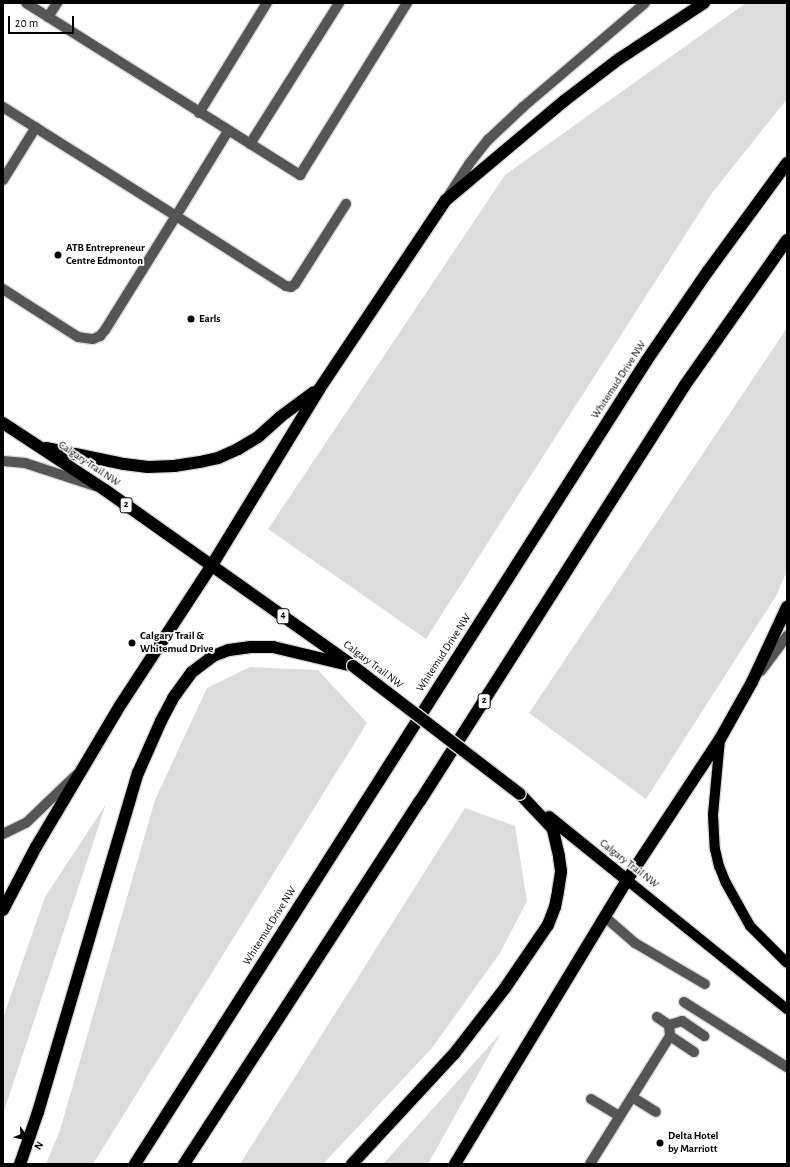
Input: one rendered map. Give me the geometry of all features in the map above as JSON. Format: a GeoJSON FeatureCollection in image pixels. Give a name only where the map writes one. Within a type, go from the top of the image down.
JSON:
{"type":"FeatureCollection","features":[{"type":"Feature","properties":{"kind":"highway"},"geometry":{"type":"LineString","coordinates":[[3,910],[36,847],[121,704],[212,565],[320,388],[446,200],[564,101],[619,59],[704,3]]}},
{"type":"Feature","properties":{"kind":"highway","name":"Whitemud Drive NW"},"geometry":{"type":"LineString","coordinates":[[135,1164],[647,360],[708,271],[787,164]]}},
{"type":"Feature","properties":{"kind":"highway","name":"2"},"geometry":{"type":"LineString","coordinates":[[184,1164],[420,801],[686,386],[787,240]]}},
{"type":"Feature","properties":{"kind":"highway"},"geometry":{"type":"LineString","coordinates":[[40,447],[124,464],[148,467],[174,466],[204,461],[218,458],[238,449],[258,437],[280,417],[320,388]]}},
{"type":"Feature","properties":{"kind":"highway","name":"Calgary Trail NW"},"geometry":{"type":"LineString","coordinates":[[3,423],[105,490],[353,666],[520,794],[627,880]]}},
{"type":"Feature","properties":{"kind":"highway"},"geometry":{"type":"LineString","coordinates":[[455,1164],[627,880],[720,739],[752,682],[787,607]]}},
{"type":"Feature","properties":{"kind":"highway"},"geometry":{"type":"LineString","coordinates":[[20,1164],[38,1112],[138,773],[161,721],[174,698],[192,672],[213,656],[229,650],[251,647],[273,648],[353,666]]}},
{"type":"Feature","properties":{"kind":"highway"},"geometry":{"type":"LineString","coordinates":[[352,1164],[454,1054],[505,988],[548,925],[555,907],[558,891],[561,871],[560,856],[553,829],[520,794]]}},
{"type":"Feature","properties":{"kind":"main road"},"geometry":{"type":"LineString","coordinates":[[720,739],[713,815],[715,849],[719,866],[726,883],[750,926],[787,963]]}},
{"type":"Feature","properties":{"kind":"main road","name":"Calgary Trail NW"},"geometry":{"type":"LineString","coordinates":[[627,880],[787,1009]]}},
{"type":"Feature","properties":{"kind":"street"},"geometry":{"type":"LineString","coordinates":[[26,3],[300,175],[407,3]]}},
{"type":"Feature","properties":{"kind":"street"},"geometry":{"type":"LineString","coordinates":[[48,17],[57,3]]}},
{"type":"Feature","properties":{"kind":"street"},"geometry":{"type":"LineString","coordinates":[[199,113],[267,3]]}},
{"type":"Feature","properties":{"kind":"street"},"geometry":{"type":"LineString","coordinates":[[250,144],[339,3]]}},
{"type":"Feature","properties":{"kind":"street"},"geometry":{"type":"LineString","coordinates":[[446,200],[469,164],[488,140],[523,107],[645,3]]}},
{"type":"Feature","properties":{"kind":"street"},"geometry":{"type":"LineString","coordinates":[[3,107],[286,286],[291,287],[295,284],[346,204]]}},
{"type":"Feature","properties":{"kind":"street"},"geometry":{"type":"LineString","coordinates":[[3,180],[36,127]]}},
{"type":"Feature","properties":{"kind":"street"},"geometry":{"type":"LineString","coordinates":[[3,289],[78,337],[93,339],[100,336],[228,131]]}},
{"type":"Feature","properties":{"kind":"street"},"geometry":{"type":"LineString","coordinates":[[3,460],[25,463],[105,490]]}},
{"type":"Feature","properties":{"kind":"street"},"geometry":{"type":"LineString","coordinates":[[752,682],[787,636]]}},
{"type":"Feature","properties":{"kind":"street"},"geometry":{"type":"LineString","coordinates":[[3,834],[26,823],[81,769]]}},
{"type":"Feature","properties":{"kind":"street"},"geometry":{"type":"LineString","coordinates":[[605,917],[635,943],[704,984]]}},
{"type":"Feature","properties":{"kind":"street"},"geometry":{"type":"LineString","coordinates":[[684,1002],[787,1067]]}},
{"type":"Feature","properties":{"kind":"street"},"geometry":{"type":"LineString","coordinates":[[590,1164],[670,1036],[668,1025],[656,1017]]}},
{"type":"Feature","properties":{"kind":"street"},"geometry":{"type":"LineString","coordinates":[[668,1025],[682,1021],[704,1036]]}},
{"type":"Feature","properties":{"kind":"street"},"geometry":{"type":"LineString","coordinates":[[670,1036],[694,1052]]}},
{"type":"Feature","properties":{"kind":"street"},"geometry":{"type":"LineString","coordinates":[[632,1096],[656,1112]]}},
{"type":"Feature","properties":{"kind":"street"},"geometry":{"type":"LineString","coordinates":[[591,1100],[619,1116]]}},
{"type":"Feature","properties":{"kind":"shaded area"},"geometry":{"type":"Polygon","coordinates":[[[746,3],[787,3],[787,99],[712,193],[426,639],[268,529],[505,175],[746,3]]]}},
{"type":"Feature","properties":{"kind":"shaded area"},"geometry":{"type":"Polygon","coordinates":[[[787,328],[787,571],[776,596],[646,799],[529,713],[787,328]]]}},
{"type":"Feature","properties":{"kind":"shaded area"},"geometry":{"type":"Polygon","coordinates":[[[250,667],[318,670],[367,723],[93,1164],[46,1164],[60,1130],[155,800],[207,688],[250,667]]]}},
{"type":"Feature","properties":{"kind":"shaded area"},"geometry":{"type":"Polygon","coordinates":[[[106,804],[3,1114],[3,1018],[45,897],[106,804]]]}},
{"type":"Feature","properties":{"kind":"shaded area"},"geometry":{"type":"Polygon","coordinates":[[[465,808],[515,826],[527,901],[500,953],[432,1048],[323,1164],[240,1164],[465,808]]]}},
{"type":"Feature","properties":{"kind":"shaded area"},"geometry":{"type":"Polygon","coordinates":[[[501,1033],[428,1164],[383,1164],[501,1033]]]}},
{"type":"Feature","properties":{"kind":"place","name":"ATB Entrepreneur Centre Edmonton"},"geometry":{"type":"Point","coordinates":[58,255]}},
{"type":"Feature","properties":{"kind":"place","name":"Earls"},"geometry":{"type":"Point","coordinates":[191,319]}},
{"type":"Feature","properties":{"kind":"place","name":"Calgary Trail & Whitemud Drive"},"geometry":{"type":"Point","coordinates":[132,643]}},
{"type":"Feature","properties":{"kind":"place","name":"Delta Hotel by Marriott"},"geometry":{"type":"Point","coordinates":[660,1143]}}]}
